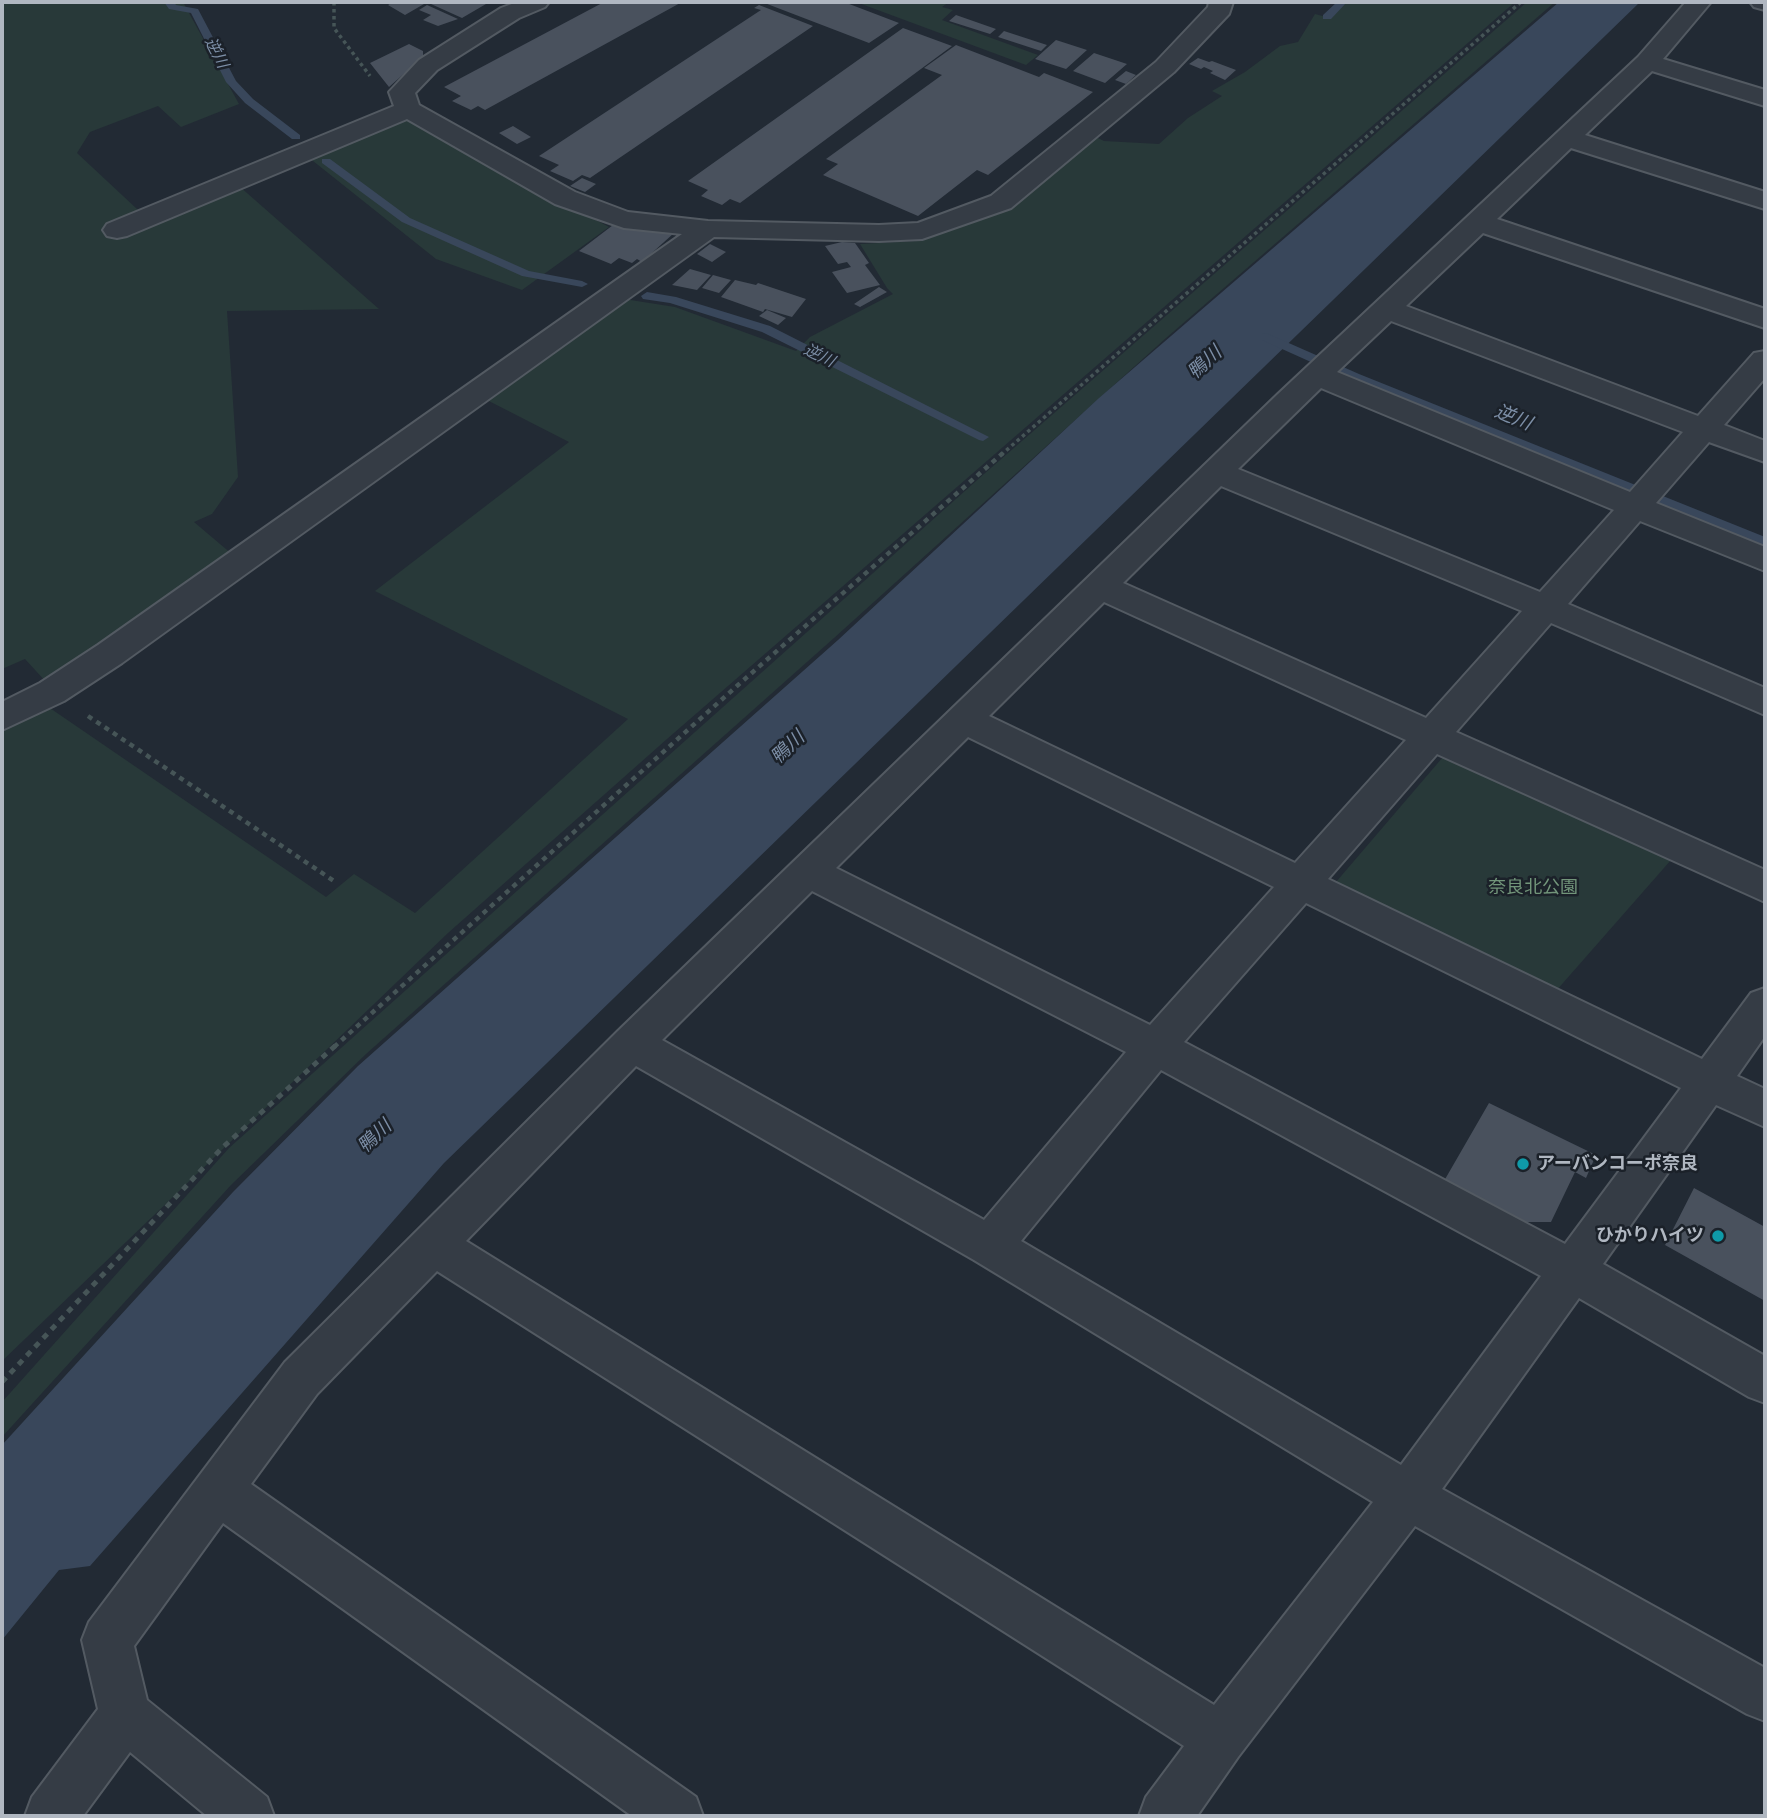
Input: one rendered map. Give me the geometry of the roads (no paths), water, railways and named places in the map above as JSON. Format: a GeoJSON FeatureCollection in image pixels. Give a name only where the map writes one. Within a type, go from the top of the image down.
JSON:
{"type":"FeatureCollection","features":[{"type":"Feature","properties":{"kind":"street"},"geometry":{"type":"LineString","coordinates":[[537,2],[510,12],[428,65],[402,92],[406,105],[565,198],[624,220],[708,229],[922,232],[1001,202],[1165,67],[1220,9],[1221,2]]}},
{"type":"Feature","properties":{"kind":"street"},"geometry":{"type":"LineString","coordinates":[[248,1816],[125,1715],[107,1640],[301,1378],[632,1043],[1216,472],[1647,62],[1699,2]]}},
{"type":"Feature","properties":{"kind":"street"},"geometry":{"type":"LineString","coordinates":[[1647,62],[1765,98]]}},
{"type":"Feature","properties":{"kind":"street"},"geometry":{"type":"LineString","coordinates":[[117,230],[406,105]]}},
{"type":"Feature","properties":{"kind":"street"},"geometry":{"type":"LineString","coordinates":[[1566,138],[1765,201]]}},
{"type":"Feature","properties":{"kind":"street"},"geometry":{"type":"LineString","coordinates":[[1478,222],[1765,319]]}},
{"type":"Feature","properties":{"kind":"street"},"geometry":{"type":"LineString","coordinates":[[2,717],[52,692],[110,654],[708,229]]}},
{"type":"Feature","properties":{"kind":"street"},"geometry":{"type":"LineString","coordinates":[[1386,309],[1765,452]]}},
{"type":"Feature","properties":{"kind":"street"},"geometry":{"type":"LineString","coordinates":[[989,1246],[1156,1047],[1433,738],[1765,360]]}},
{"type":"Feature","properties":{"kind":"street"},"geometry":{"type":"LineString","coordinates":[[1325,368],[1645,498],[1765,560]]}},
{"type":"Feature","properties":{"kind":"street"},"geometry":{"type":"LineString","coordinates":[[1216,472],[1765,702]]}},
{"type":"Feature","properties":{"kind":"street"},"geometry":{"type":"LineString","coordinates":[[1100,586],[1765,887]]}},
{"type":"Feature","properties":{"kind":"street"},"geometry":{"type":"LineString","coordinates":[[964,719],[1765,1109]]}},
{"type":"Feature","properties":{"kind":"street"},"geometry":{"type":"LineString","coordinates":[[807,871],[1156,1047],[1574,1270],[1765,1381]]}},
{"type":"Feature","properties":{"kind":"street"},"geometry":{"type":"LineString","coordinates":[[1165,1816],[1220,1739],[1408,1496],[1765,1005]]}},
{"type":"Feature","properties":{"kind":"street"},"geometry":{"type":"LineString","coordinates":[[632,1043],[989,1246],[1408,1496],[1765,1696]]}},
{"type":"Feature","properties":{"kind":"street"},"geometry":{"type":"LineString","coordinates":[[433,1244],[1220,1739]]}},
{"type":"Feature","properties":{"kind":"street"},"geometry":{"type":"LineString","coordinates":[[218,1490],[677,1816]]}},
{"type":"Feature","properties":{"kind":"street"},"geometry":{"type":"LineString","coordinates":[[51,1816],[125,1715]]}},
{"type":"Feature","properties":{"kind":"water","name":"鴨川"},"geometry":{"type":"Polygon","coordinates":[[[1559,2],[1640,2],[444,1163],[90,1566],[59,1570],[2,1640],[2,1445],[233,1192],[358,1066],[838,640],[1099,398],[1559,2]]]}},
{"type":"Feature","properties":{"kind":"waterway","name":"逆川"},"geometry":{"type":"LineString","coordinates":[[169,2],[172,7],[195,11],[231,82],[249,101],[296,137]]}},
{"type":"Feature","properties":{"kind":"waterway"},"geometry":{"type":"LineString","coordinates":[[1327,17],[1342,2]]}},
{"type":"Feature","properties":{"kind":"waterway","name":"逆川"},"geometry":{"type":"LineString","coordinates":[[326,161],[406,220],[526,274],[582,284]]}},
{"type":"Feature","properties":{"kind":"waterway","name":"逆川"},"geometry":{"type":"LineString","coordinates":[[647,296],[672,300],[766,329],[983,437]]}},
{"type":"Feature","properties":{"kind":"waterway","name":"逆川"},"geometry":{"type":"LineString","coordinates":[[1266,337],[1355,377],[1765,542]]}},
{"type":"Feature","properties":{"kind":"place","name":"アーバンコーポ奈良"},"geometry":{"type":"Point","coordinates":[1523,1164]}},
{"type":"Feature","properties":{"kind":"place","name":"ひかりハイツ"},"geometry":{"type":"Point","coordinates":[1718,1236]}},
{"type":"Feature","properties":{"kind":"park label","name":"奈良北公園"},"geometry":{"type":"Point","coordinates":[1533,888]}}]}
